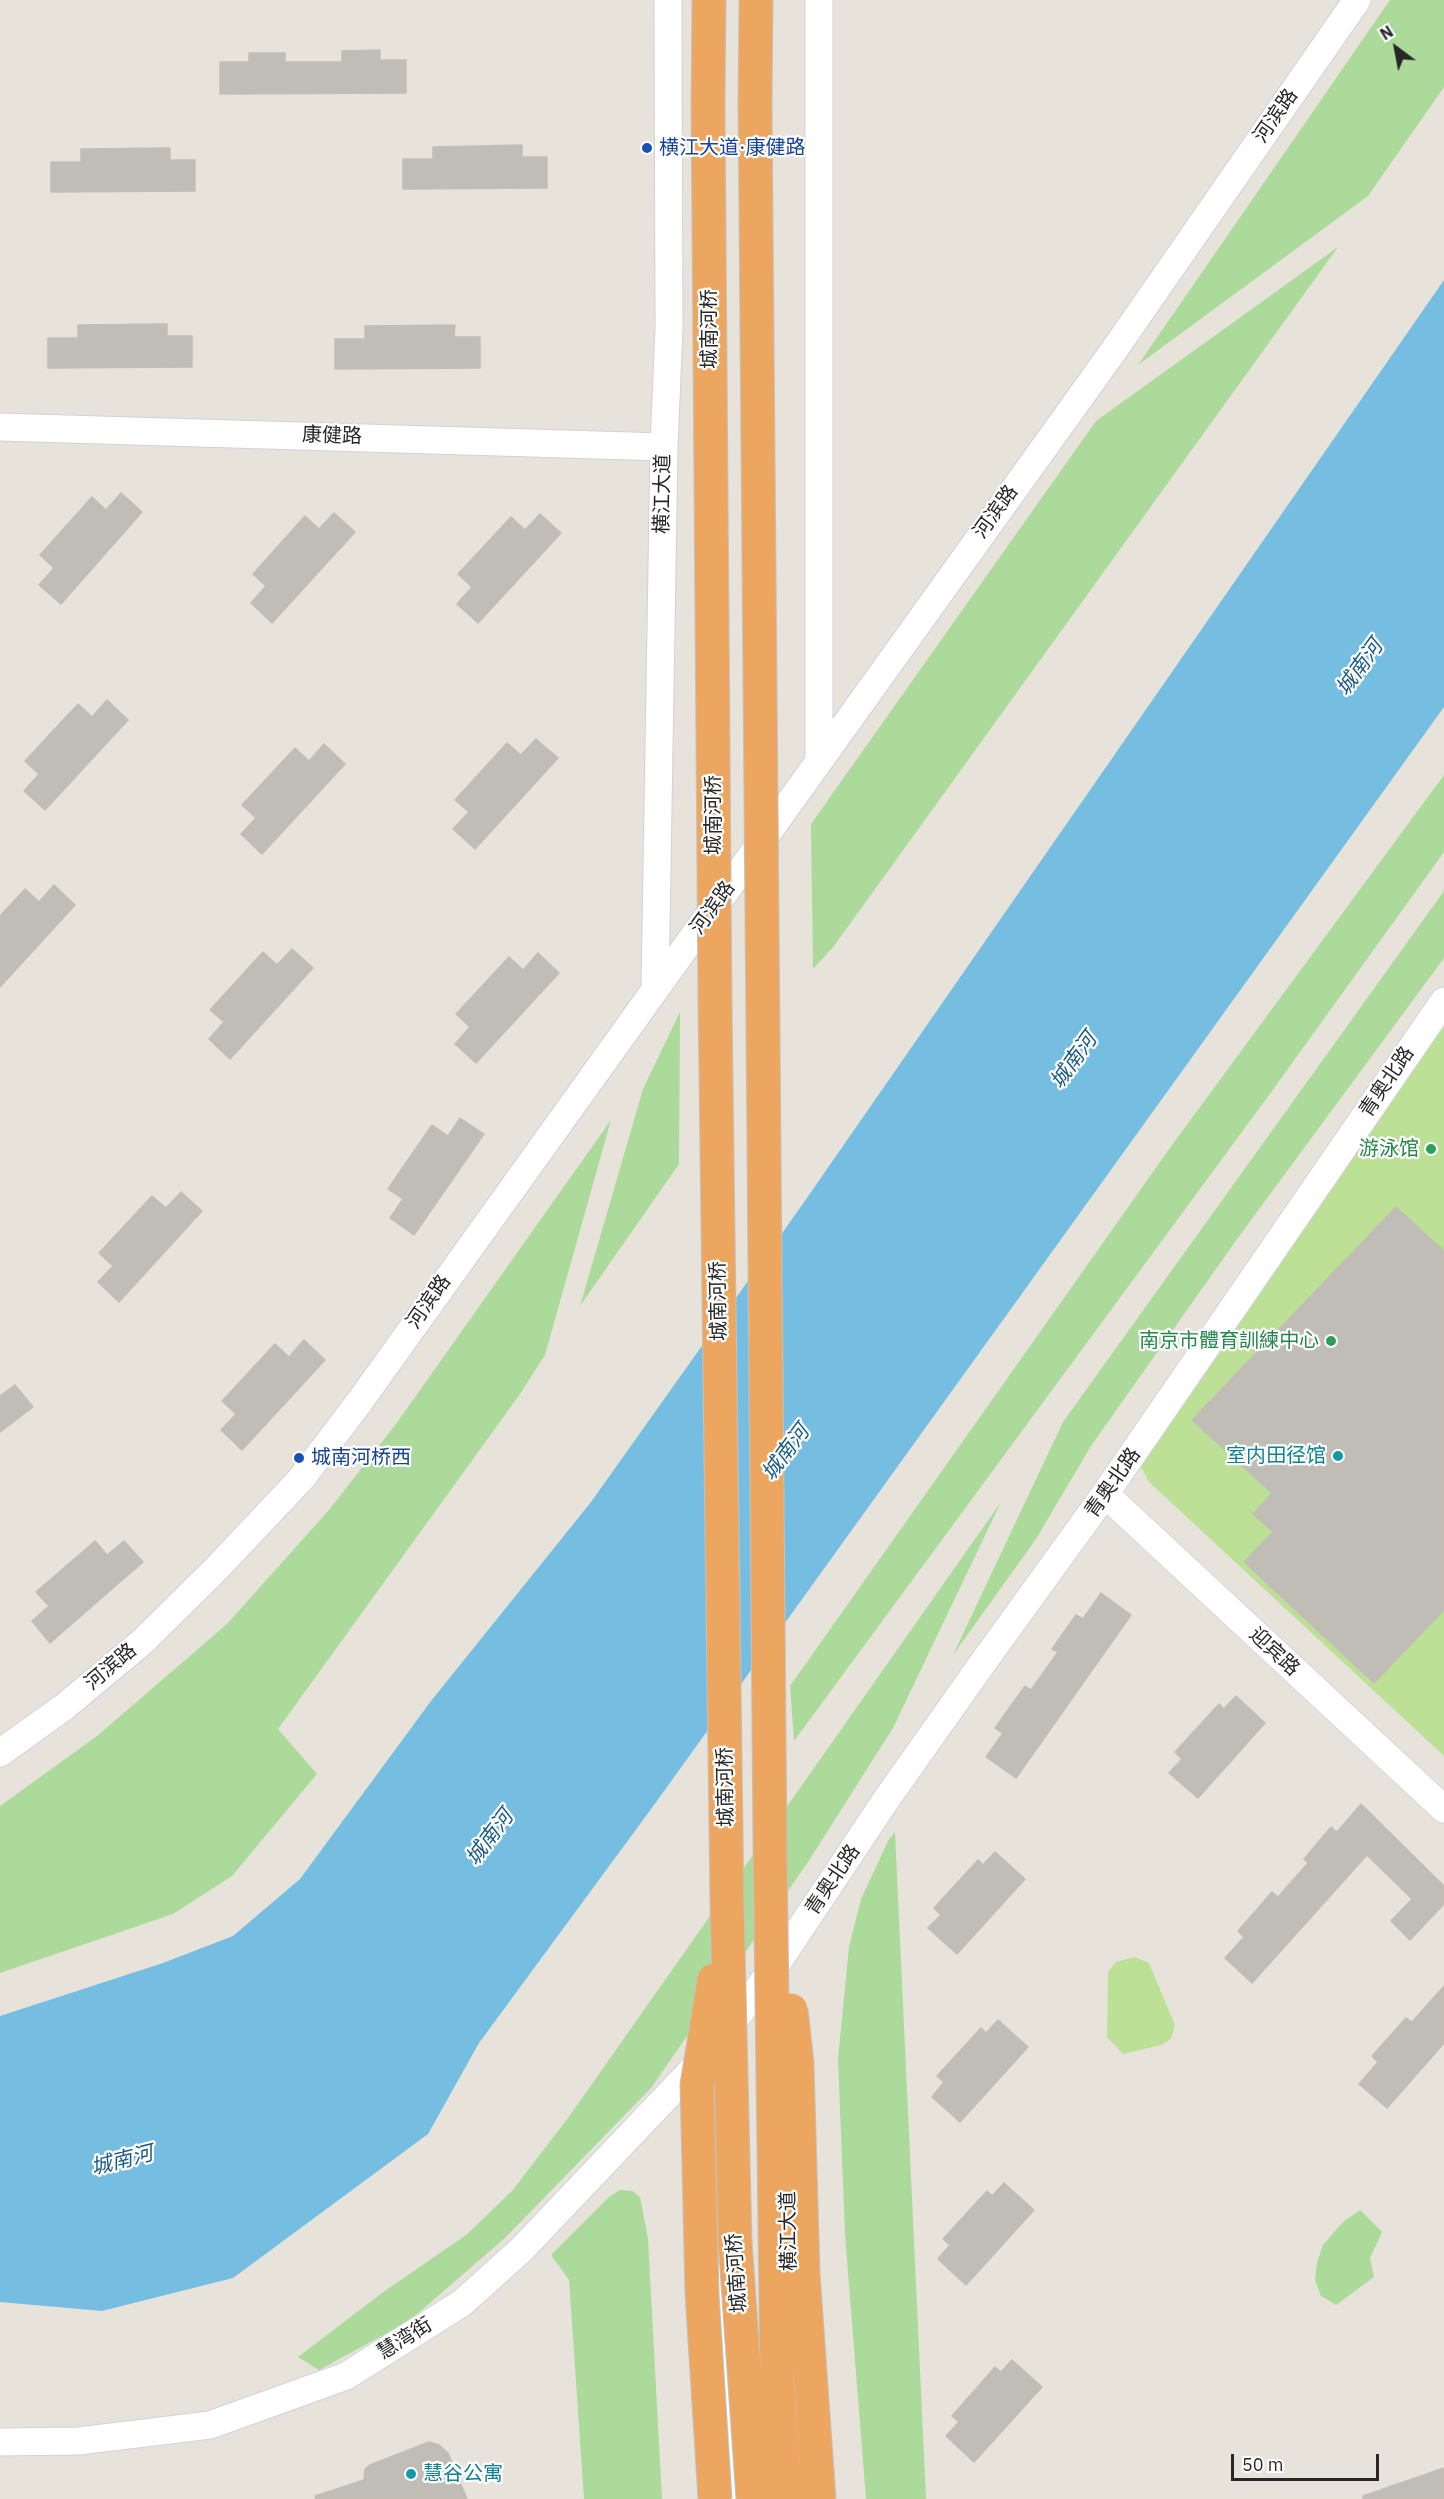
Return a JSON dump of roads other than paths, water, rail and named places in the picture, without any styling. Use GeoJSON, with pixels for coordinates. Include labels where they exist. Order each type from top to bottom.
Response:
{"type":"FeatureCollection","features":[{"type":"Feature","properties":{"kind":"highway","name":"城南河桥"},"geometry":{"type":"LineString","coordinates":[[709,0],[715,979],[727,1905],[735,2241],[753,2499]]}},
{"type":"Feature","properties":{"kind":"highway","name":"城南河桥"},"geometry":{"type":"LineString","coordinates":[[756,0],[770,1848],[777,2381],[786,2499]]}},
{"type":"Feature","properties":{"kind":"highway"},"geometry":{"type":"LineString","coordinates":[[770,1848],[797,2063],[803,2273],[819,2499]]}},
{"type":"Feature","properties":{"kind":"highway"},"geometry":{"type":"LineString","coordinates":[[715,2499],[702,2294],[697,2085],[727,1905]]}},
{"type":"Feature","properties":{"kind":"street","name":"横江大道"},"geometry":{"type":"LineString","coordinates":[[655,988],[664,447],[669,328],[668,0]]}},
{"type":"Feature","properties":{"kind":"street"},"geometry":{"type":"LineString","coordinates":[[819,0],[819,760]]}},
{"type":"Feature","properties":{"kind":"street","name":"河滨路"},"geometry":{"type":"LineString","coordinates":[[0,1754],[64,1707],[142,1642],[216,1569],[301,1479],[360,1401],[1112,353],[1357,0]]}},
{"type":"Feature","properties":{"kind":"street","name":"康健路"},"geometry":{"type":"LineString","coordinates":[[0,427],[664,447]]}},
{"type":"Feature","properties":{"kind":"street","name":"青奥北路"},"geometry":{"type":"LineString","coordinates":[[713,2048],[778,1962],[955,1702],[1106,1494],[1444,1001]]}},
{"type":"Feature","properties":{"kind":"street","name":"迎宾路"},"geometry":{"type":"LineString","coordinates":[[1106,1494],[1444,1809]]}},
{"type":"Feature","properties":{"kind":"street","name":"横江大道"},"geometry":{"type":"LineString","coordinates":[[778,1962],[788,2162],[790,2302],[803,2499]]}},
{"type":"Feature","properties":{"kind":"street"},"geometry":{"type":"LineString","coordinates":[[713,2048],[721,2330],[734,2499]]}},
{"type":"Feature","properties":{"kind":"street","name":"慧湾街"},"geometry":{"type":"LineString","coordinates":[[0,2442],[79,2441],[210,2425],[346,2376],[462,2303],[522,2249],[713,2048]]}},
{"type":"Feature","properties":{"kind":"water","name":"城南河"},"geometry":{"type":"Polygon","coordinates":[[[1444,280],[1444,707],[654,1805],[479,2043],[428,2134],[233,2278],[102,2311],[0,2302],[0,2016],[163,1963],[233,1936],[300,1879],[431,1701],[591,1502],[802,1205],[1444,280]]]}},
{"type":"Feature","properties":{"kind":"place","name":"横江大道·康健路"},"geometry":{"type":"Point","coordinates":[647,148]}},
{"type":"Feature","properties":{"kind":"place","name":"游泳馆"},"geometry":{"type":"Point","coordinates":[1431,1149]}},
{"type":"Feature","properties":{"kind":"place","name":"南京市體育訓練中心"},"geometry":{"type":"Point","coordinates":[1331,1341]}},
{"type":"Feature","properties":{"kind":"place","name":"室内田径馆"},"geometry":{"type":"Point","coordinates":[1338,1456]}},
{"type":"Feature","properties":{"kind":"place","name":"城南河桥西"},"geometry":{"type":"Point","coordinates":[299,1458]}},
{"type":"Feature","properties":{"kind":"place","name":"慧谷公寓"},"geometry":{"type":"Point","coordinates":[411,2474]}}]}
